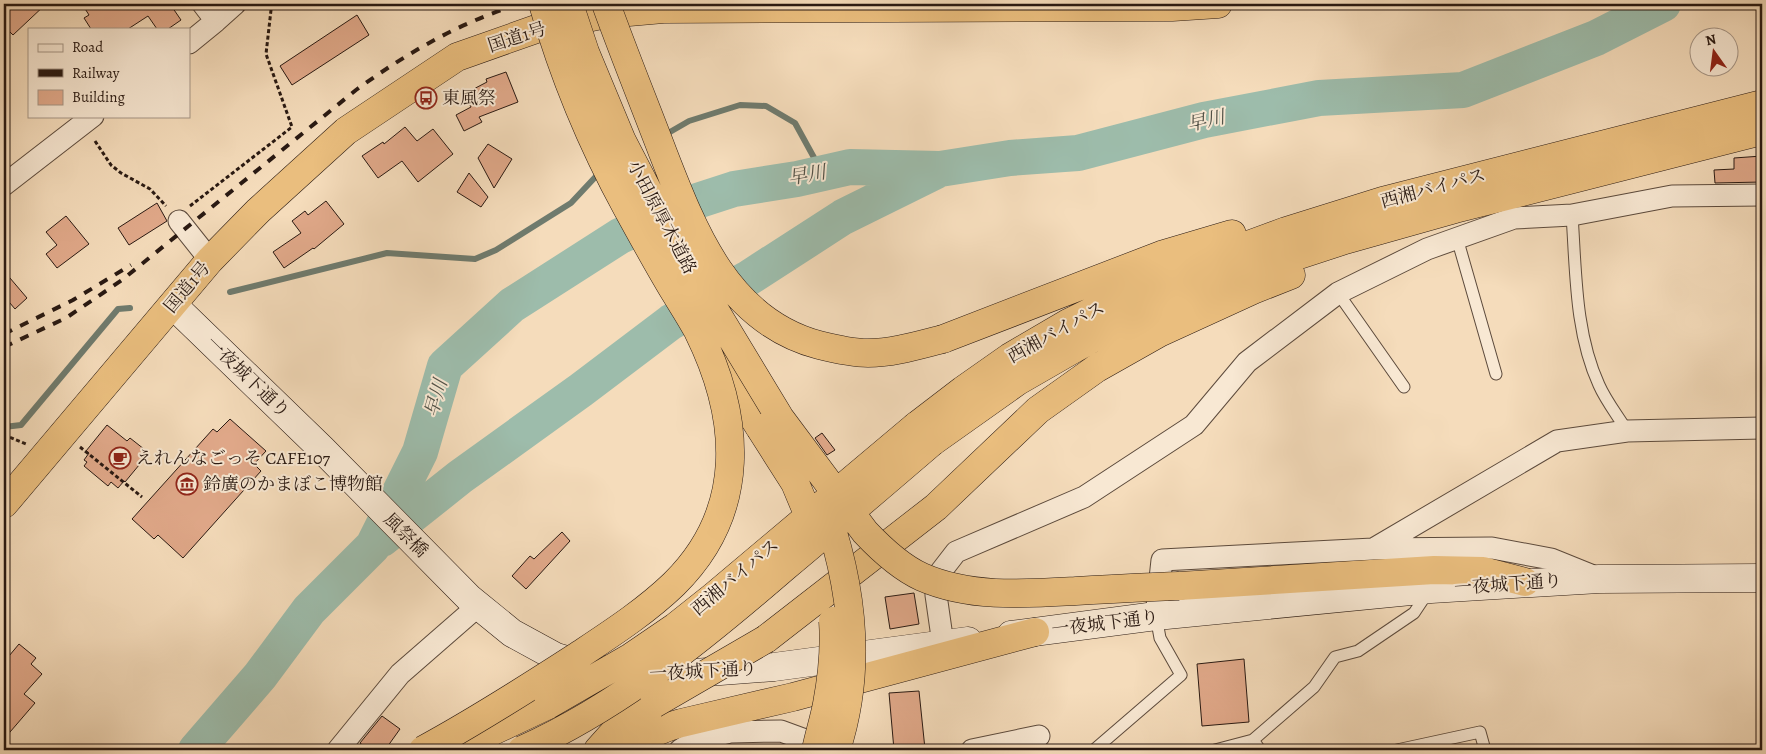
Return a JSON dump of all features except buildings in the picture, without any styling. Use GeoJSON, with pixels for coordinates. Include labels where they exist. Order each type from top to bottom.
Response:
{"type":"FeatureCollection","features":[{"type":"Feature","properties":{"kind":"highway","name":"小田原厚木道路"},"geometry":{"type":"LineString","coordinates":[[569,4],[604,100],[650,197],[684,260],[780,418]]}},
{"type":"Feature","properties":{"kind":"highway"},"geometry":{"type":"LineString","coordinates":[[606,4],[676,185],[696,231],[713,260],[732,288],[753,311],[778,328],[799,338],[837,350],[869,353],[905,349],[942,339],[1161,255],[1219,237],[1382,201]]}},
{"type":"Feature","properties":{"kind":"highway","name":"国道1号"},"geometry":{"type":"LineString","coordinates":[[4,504],[210,260],[258,211],[346,131],[457,57],[538,12],[606,14],[662,8],[1172,7],[1218,4]]}},
{"type":"Feature","properties":{"kind":"highway","name":"小田原厚木道路"},"geometry":{"type":"LineString","coordinates":[[538,12],[600,154],[626,206],[698,332]]}},
{"type":"Feature","properties":{"kind":"highway","name":"西湘バイパス"},"geometry":{"type":"LineString","coordinates":[[541,749],[565,729],[627,691],[727,617],[924,434],[963,390],[1010,357],[1068,323],[1133,291],[1210,260],[1252,244],[1382,201],[1762,104]]}},
{"type":"Feature","properties":{"kind":"highway","name":"西湘バイパス"},"geometry":{"type":"LineString","coordinates":[[446,750],[493,731],[564,696],[631,657],[675,627],[924,434],[1091,339],[1161,306],[1253,270],[1345,240],[1455,209],[1762,131]]}},
{"type":"Feature","properties":{"kind":"highway"},"geometry":{"type":"LineString","coordinates":[[598,750],[615,732],[654,704],[766,639],[936,506],[1038,410],[1096,368],[1158,333],[1254,290],[1455,209]]}},
{"type":"Feature","properties":{"kind":"highway"},"geometry":{"type":"LineString","coordinates":[[698,332],[794,483],[821,546],[828,571],[834,636],[822,747]]}},
{"type":"Feature","properties":{"kind":"highway"},"geometry":{"type":"LineString","coordinates":[[423,750],[486,715],[603,639],[675,584],[696,558],[711,533],[725,502],[730,473],[731,442],[720,384],[698,332]]}},
{"type":"Feature","properties":{"kind":"highway"},"geometry":{"type":"LineString","coordinates":[[780,418],[864,532],[897,562],[920,576],[941,584],[989,593],[1020,594],[1434,570],[1483,571],[1525,582]]}},
{"type":"Feature","properties":{"kind":"highway"},"geometry":{"type":"LineString","coordinates":[[780,418],[826,511],[837,543],[849,600],[852,632],[852,666],[848,705],[822,747]]}},
{"type":"Feature","properties":{"kind":"highway"},"geometry":{"type":"LineString","coordinates":[[631,750],[663,728],[681,722],[793,697],[1035,632]]}},
{"type":"Feature","properties":{"kind":"street"},"geometry":{"type":"LineString","coordinates":[[203,4],[216,21]]}},
{"type":"Feature","properties":{"kind":"street"},"geometry":{"type":"LineString","coordinates":[[190,42],[235,4]]}},
{"type":"Feature","properties":{"kind":"street"},"geometry":{"type":"LineString","coordinates":[[4,185],[88,120]]}},
{"type":"Feature","properties":{"kind":"street"},"geometry":{"type":"LineString","coordinates":[[943,644],[936,595],[936,581],[939,574],[956,552],[1084,497],[1194,425],[1247,362],[1338,293],[1427,249],[1514,218],[1572,215],[1672,196],[1762,195]]}},
{"type":"Feature","properties":{"kind":"street"},"geometry":{"type":"LineString","coordinates":[[179,221],[210,260]]}},
{"type":"Feature","properties":{"kind":"street","name":"一夜城下通り"},"geometry":{"type":"LineString","coordinates":[[173,305],[322,450]]}},
{"type":"Feature","properties":{"kind":"street"},"geometry":{"type":"LineString","coordinates":[[1373,549],[1557,441],[1627,431],[1762,428]]}},
{"type":"Feature","properties":{"kind":"street","name":"風祭橋"},"geometry":{"type":"LineString","coordinates":[[322,450],[474,602]]}},
{"type":"Feature","properties":{"kind":"street"},"geometry":{"type":"LineString","coordinates":[[1156,616],[1162,560],[1373,549],[1492,548],[1551,559],[1599,578]]}},
{"type":"Feature","properties":{"kind":"street","name":"一夜城下通り"},"geometry":{"type":"LineString","coordinates":[[474,602],[512,633],[556,657],[597,669],[654,676],[774,667],[1156,616],[1431,589],[1599,578],[1762,578]]}},
{"type":"Feature","properties":{"kind":"street"},"geometry":{"type":"LineString","coordinates":[[338,750],[400,674],[474,602]]}},
{"type":"Feature","properties":{"kind":"street"},"geometry":{"type":"LineString","coordinates":[[541,749],[551,723],[580,664]]}},
{"type":"Feature","properties":{"kind":"street"},"geometry":{"type":"LineString","coordinates":[[680,750],[694,741],[730,732],[781,731],[822,747]]}},
{"type":"Feature","properties":{"kind":"street"},"geometry":{"type":"LineString","coordinates":[[972,750],[1038,736]]}},
{"type":"Feature","properties":{"kind":"lane"},"geometry":{"type":"LineString","coordinates":[[1572,215],[1580,316],[1589,356],[1599,386],[1627,431]]}},
{"type":"Feature","properties":{"kind":"lane"},"geometry":{"type":"LineString","coordinates":[[1458,238],[1496,374]]}},
{"type":"Feature","properties":{"kind":"lane"},"geometry":{"type":"LineString","coordinates":[[1338,293],[1404,387]]}},
{"type":"Feature","properties":{"kind":"lane"},"geometry":{"type":"LineString","coordinates":[[1215,750],[1253,740],[1314,687],[1334,657],[1358,651],[1414,613],[1431,589]]}},
{"type":"Feature","properties":{"kind":"lane"},"geometry":{"type":"LineString","coordinates":[[1094,750],[1181,675],[1160,638],[1156,616]]}},
{"type":"Feature","properties":{"kind":"lane"},"geometry":{"type":"LineString","coordinates":[[1397,750],[1480,732],[1485,750]]}},
{"type":"Feature","properties":{"kind":"lane"},"geometry":{"type":"LineString","coordinates":[[1253,740],[1260,750]]}},
{"type":"Feature","properties":{"kind":"path"},"geometry":{"type":"LineString","coordinates":[[88,120],[111,165],[121,173],[150,189],[179,221],[192,203],[292,127],[266,54],[270,4]]}},
{"type":"Feature","properties":{"kind":"path"},"geometry":{"type":"LineString","coordinates":[[4,435],[29,446]]}},
{"type":"Feature","properties":{"kind":"path"},"geometry":{"type":"LineString","coordinates":[[77,445],[142,497]]}},
{"type":"Feature","properties":{"kind":"waterway","name":"早川"},"geometry":{"type":"LineString","coordinates":[[196,750],[260,676],[309,610],[373,546],[420,452],[445,366],[512,305],[620,236],[697,201],[734,189],[797,179],[850,167],[940,169],[1010,158],[1078,153],[1204,120],[1319,98],[1463,90],[1596,38],[1663,4]]}},
{"type":"Feature","properties":{"kind":"waterway"},"geometry":{"type":"LineString","coordinates":[[663,136],[689,121],[740,105],[766,106],[795,123],[823,174]]}},
{"type":"Feature","properties":{"kind":"waterway"},"geometry":{"type":"LineString","coordinates":[[382,539],[460,477],[581,390],[671,322],[747,279],[843,217],[936,171]]}},
{"type":"Feature","properties":{"kind":"waterway"},"geometry":{"type":"LineString","coordinates":[[230,292],[387,253],[475,259],[496,250],[571,203],[600,172]]}},
{"type":"Feature","properties":{"kind":"waterway"},"geometry":{"type":"LineString","coordinates":[[4,427],[21,425],[118,309],[130,308]]}},
{"type":"Feature","properties":{"kind":"railway"},"geometry":{"type":"LineString","coordinates":[[4,347],[66,318],[122,280],[375,76],[414,51],[455,29],[520,4]]}},
{"type":"Feature","properties":{"kind":"railway"},"geometry":{"type":"LineString","coordinates":[[4,334],[73,300],[131,265]]}},
{"type":"Feature","properties":{"kind":"place","name":"東風祭"},"geometry":{"type":"Point","coordinates":[426,98]}},
{"type":"Feature","properties":{"kind":"place","name":"えれんなごっそ CAFE107"},"geometry":{"type":"Point","coordinates":[120,458]}},
{"type":"Feature","properties":{"kind":"place","name":"鈴廣のかまぼこ博物館"},"geometry":{"type":"Point","coordinates":[187,484]}}]}
